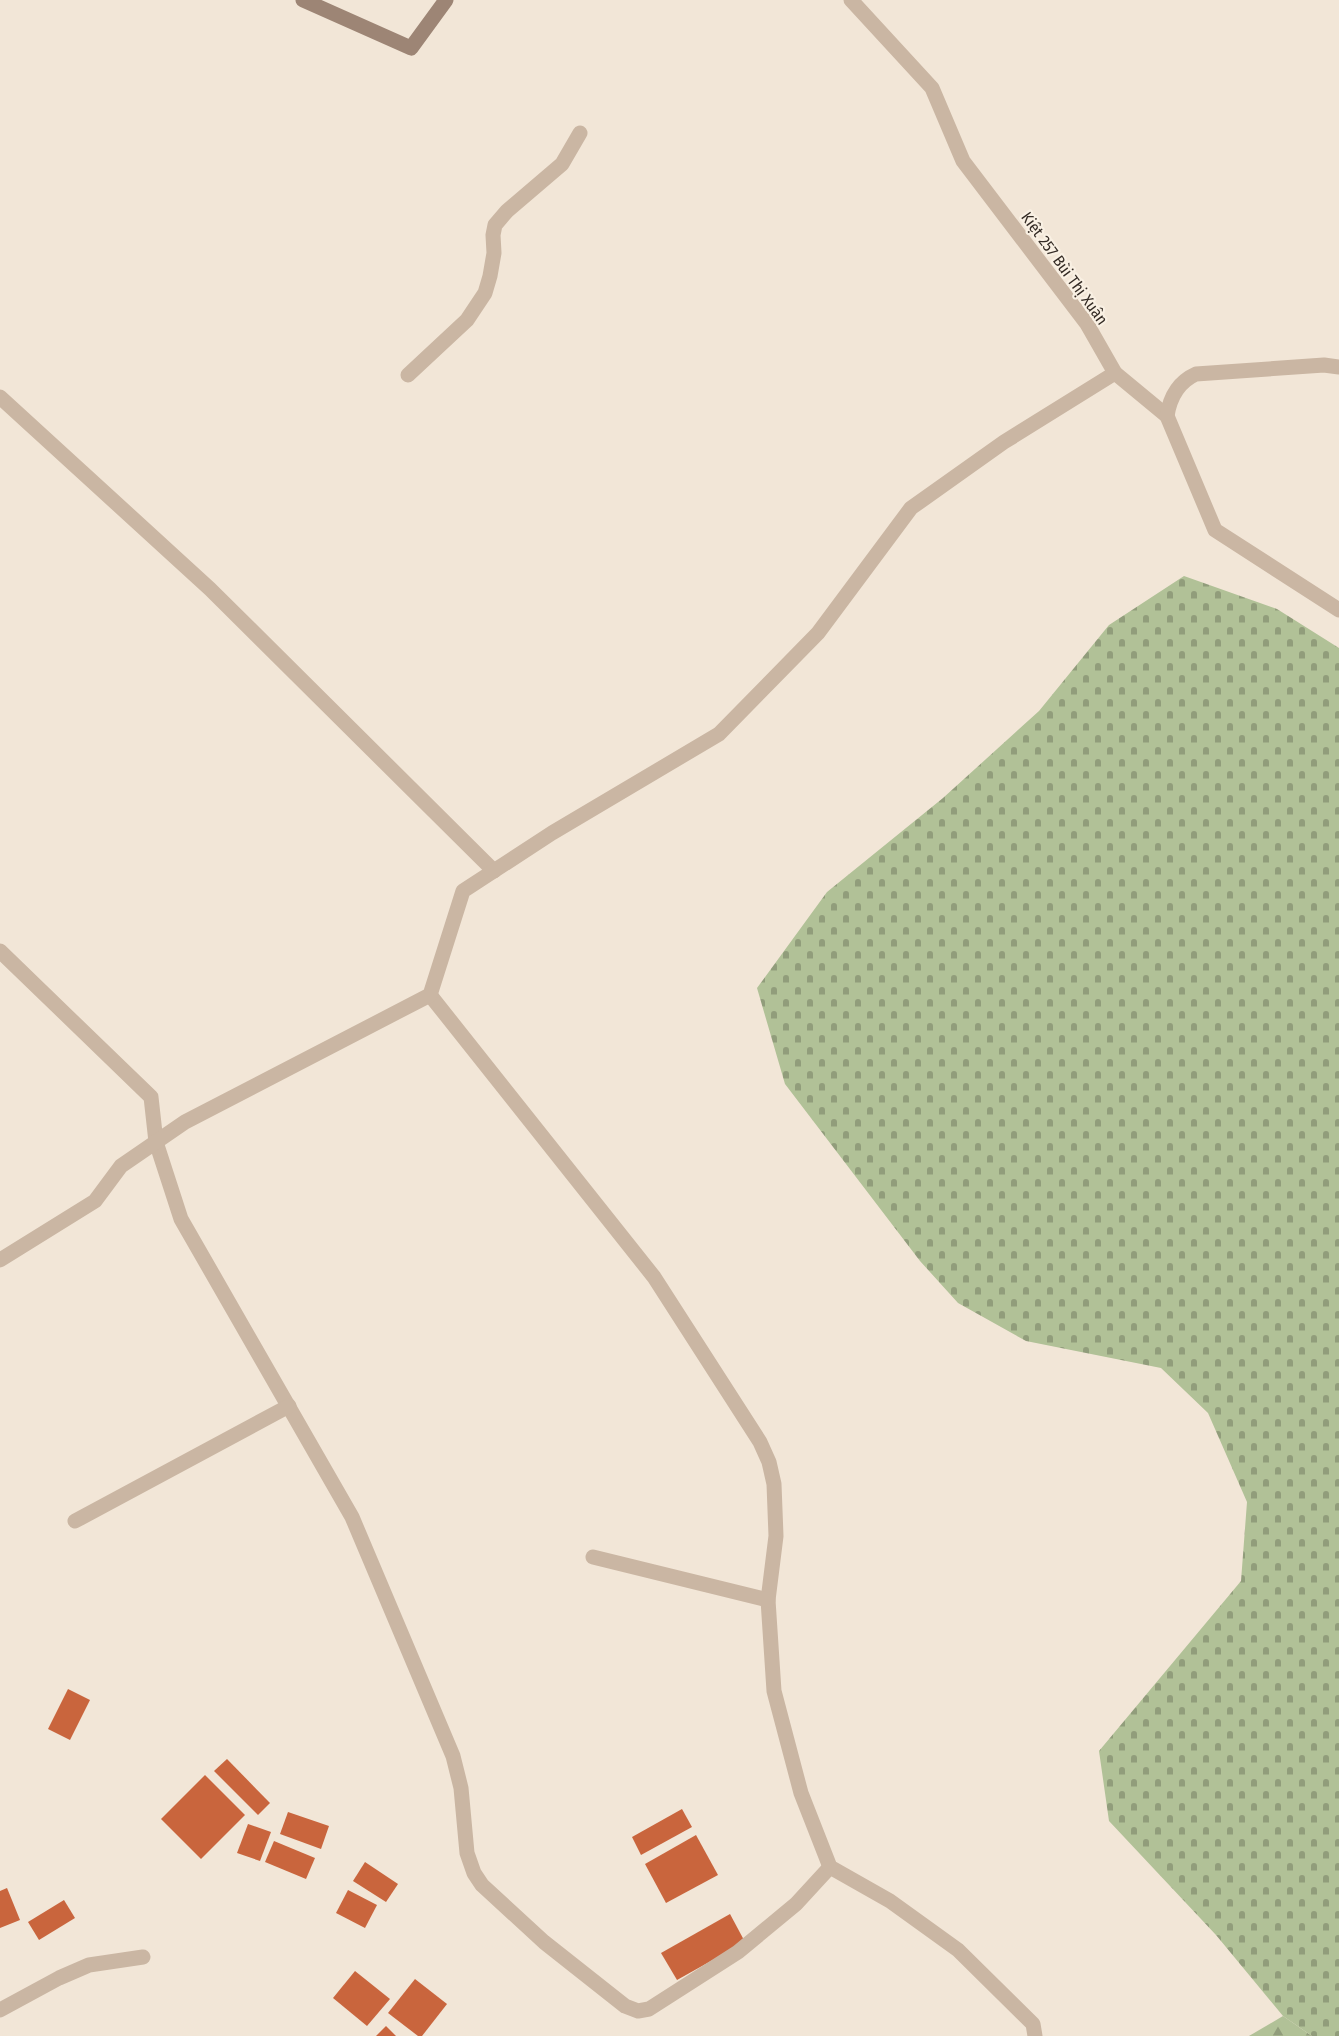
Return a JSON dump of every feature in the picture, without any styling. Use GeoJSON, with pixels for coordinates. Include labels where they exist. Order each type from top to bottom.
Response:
{"type":"FeatureCollection","features":[{"type":"Feature","properties":{"kind":"main road"},"geometry":{"type":"LineString","coordinates":[[303,0],[411,48],[446,0]]}},
{"type":"Feature","properties":{"kind":"street","name":"Kiệt 257 Bùi Thị Xuân"},"geometry":{"type":"LineString","coordinates":[[851,0],[933,88],[963,161],[1087,324],[1115,373],[1167,416],[1215,530],[1339,610]]}},
{"type":"Feature","properties":{"kind":"street"},"geometry":{"type":"LineString","coordinates":[[408,375],[467,320],[485,292],[490,276],[495,253],[493,235],[495,225],[507,211],[562,164],[580,133]]}},
{"type":"Feature","properties":{"kind":"street"},"geometry":{"type":"LineString","coordinates":[[1167,416],[1176,389],[1196,374],[1324,364],[1339,367]]}},
{"type":"Feature","properties":{"kind":"street"},"geometry":{"type":"LineString","coordinates":[[0,1260],[95,1201],[121,1166],[185,1122],[430,995],[463,891],[552,833],[719,734],[818,633],[911,508],[1004,442],[1115,373]]}},
{"type":"Feature","properties":{"kind":"street"},"geometry":{"type":"LineString","coordinates":[[0,397],[210,589],[494,871]]}},
{"type":"Feature","properties":{"kind":"street"},"geometry":{"type":"LineString","coordinates":[[0,951],[152,1097],[156,1142],[181,1219],[352,1517],[453,1756],[461,1788],[467,1853],[474,1873],[482,1885],[544,1942],[625,2006],[638,2011],[649,2009],[738,1952],[796,1904],[830,1867]]}},
{"type":"Feature","properties":{"kind":"street"},"geometry":{"type":"LineString","coordinates":[[430,995],[654,1277],[760,1442],[769,1462],[774,1484],[776,1536],[768,1600],[774,1691],[801,1793],[830,1867],[890,1901],[958,1950],[1033,2024],[1035,2036]]}},
{"type":"Feature","properties":{"kind":"street"},"geometry":{"type":"LineString","coordinates":[[75,1521],[289,1406]]}},
{"type":"Feature","properties":{"kind":"street"},"geometry":{"type":"LineString","coordinates":[[593,1557],[768,1600]]}},
{"type":"Feature","properties":{"kind":"street"},"geometry":{"type":"LineString","coordinates":[[0,2010],[59,1978],[89,1965],[142,1957]]}},
{"type":"Feature","properties":{"kind":"green space"},"geometry":{"type":"Polygon","coordinates":[[[1184,576],[1277,609],[1339,648],[1339,2036],[1312,2036],[1283,2016],[1216,1935],[1109,1821],[1099,1751],[1241,1581],[1247,1502],[1208,1413],[1161,1368],[1026,1341],[958,1303],[920,1261],[785,1084],[757,988],[827,892],[943,798],[1039,711],[1109,625],[1184,576]]]}},
{"type":"Feature","properties":{"kind":"green space"},"geometry":{"type":"Polygon","coordinates":[[[1283,2016],[1312,2036],[1249,2036],[1283,2016]]]}},
{"type":"Feature","properties":{"kind":"building"},"geometry":{"type":"Polygon","coordinates":[[[68,1689],[90,1700],[70,1740],[48,1729],[68,1689]]]}},
{"type":"Feature","properties":{"kind":"building"},"geometry":{"type":"Polygon","coordinates":[[[227,1759],[270,1803],[258,1815],[214,1771],[227,1759]]]}},
{"type":"Feature","properties":{"kind":"building"},"geometry":{"type":"Polygon","coordinates":[[[205,1775],[245,1815],[201,1859],[161,1819],[205,1775]]]}},
{"type":"Feature","properties":{"kind":"building"},"geometry":{"type":"Polygon","coordinates":[[[682,1809],[692,1827],[641,1855],[632,1837],[682,1809]]]}},
{"type":"Feature","properties":{"kind":"building"},"geometry":{"type":"Polygon","coordinates":[[[288,1812],[329,1826],[321,1849],[280,1834],[288,1812]]]}},
{"type":"Feature","properties":{"kind":"building"},"geometry":{"type":"Polygon","coordinates":[[[248,1824],[271,1832],[260,1861],[237,1853],[248,1824]]]}},
{"type":"Feature","properties":{"kind":"building"},"geometry":{"type":"Polygon","coordinates":[[[696,1835],[718,1875],[666,1903],[645,1864],[696,1835]]]}},
{"type":"Feature","properties":{"kind":"building"},"geometry":{"type":"Polygon","coordinates":[[[274,1841],[315,1858],[306,1879],[265,1862],[274,1841]]]}},
{"type":"Feature","properties":{"kind":"building"},"geometry":{"type":"Polygon","coordinates":[[[365,1862],[398,1884],[386,1902],[353,1881],[365,1862]]]}},
{"type":"Feature","properties":{"kind":"building"},"geometry":{"type":"Polygon","coordinates":[[[7,1888],[20,1920],[0,1928],[0,1891],[7,1888]]]}},
{"type":"Feature","properties":{"kind":"building"},"geometry":{"type":"Polygon","coordinates":[[[348,1890],[377,1905],[365,1928],[336,1913],[348,1890]]]}},
{"type":"Feature","properties":{"kind":"building"},"geometry":{"type":"Polygon","coordinates":[[[64,1900],[75,1918],[39,1940],[28,1922],[64,1900]]]}},
{"type":"Feature","properties":{"kind":"building"},"geometry":{"type":"Polygon","coordinates":[[[730,1914],[745,1942],[677,1980],[661,1953],[730,1914]]]}},
{"type":"Feature","properties":{"kind":"building"},"geometry":{"type":"Polygon","coordinates":[[[355,1971],[390,1999],[367,2026],[333,1998],[355,1971]]]}},
{"type":"Feature","properties":{"kind":"building"},"geometry":{"type":"Polygon","coordinates":[[[415,1979],[447,2004],[422,2036],[418,2036],[388,2013],[415,1979]]]}},
{"type":"Feature","properties":{"kind":"building"},"geometry":{"type":"Polygon","coordinates":[[[386,2026],[396,2036],[376,2036],[386,2026]]]}}]}
